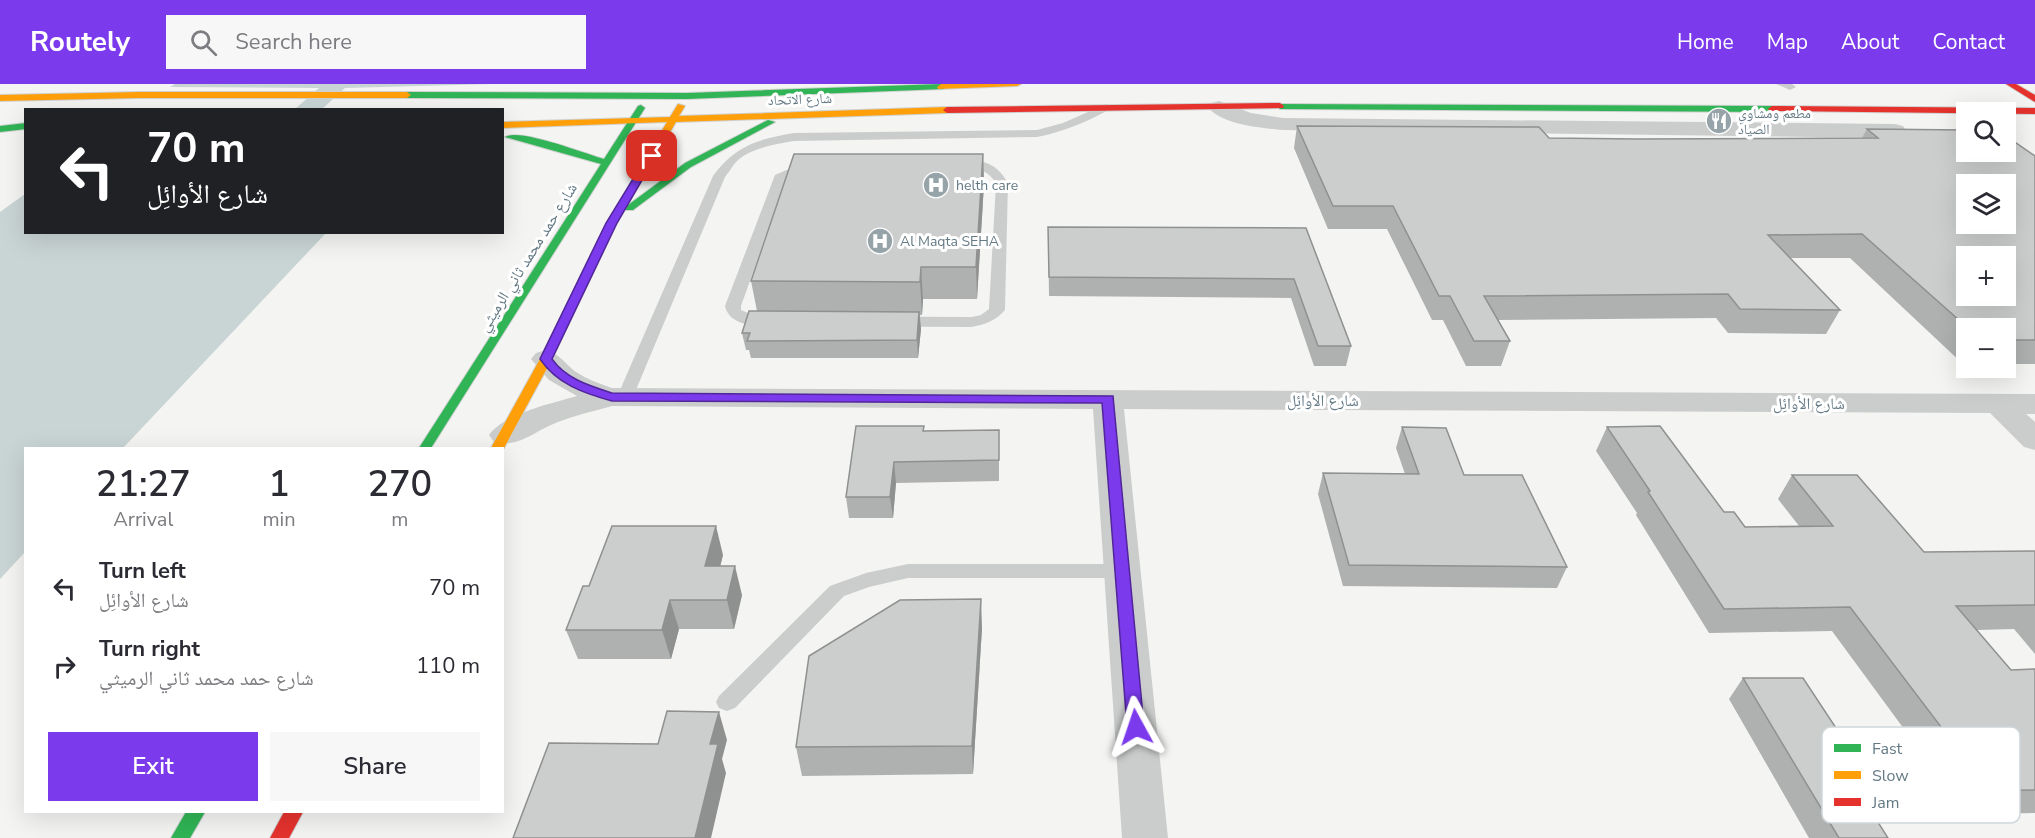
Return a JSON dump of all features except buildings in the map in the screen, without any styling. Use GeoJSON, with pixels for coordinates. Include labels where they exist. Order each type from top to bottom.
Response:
{"type":"FeatureCollection","features":[{"type":"Feature","properties":{"kind":"main road"},"geometry":{"type":"LineString","coordinates":[[60,84],[138,86],[143,91],[139,95]]}},
{"type":"Feature","properties":{"kind":"main road"},"geometry":{"type":"LineString","coordinates":[[553,96],[601,84]]}},
{"type":"Feature","properties":{"kind":"main road"},"geometry":{"type":"LineString","coordinates":[[810,84],[851,90]]}},
{"type":"Feature","properties":{"kind":"main road","name":"شارع الاتحاد"},"geometry":{"type":"LineString","coordinates":[[0,98],[139,95],[648,96],[691,90],[851,90],[1017,84]]}},
{"type":"Feature","properties":{"kind":"main road"},"geometry":{"type":"LineString","coordinates":[[1767,87],[1791,86]]}},
{"type":"Feature","properties":{"kind":"main road"},"geometry":{"type":"LineString","coordinates":[[2008,87],[2035,89]]}},
{"type":"Feature","properties":{"kind":"main road"},"geometry":{"type":"LineString","coordinates":[[2008,87],[2035,99]]}},
{"type":"Feature","properties":{"kind":"main road"},"geometry":{"type":"LineString","coordinates":[[501,442],[546,359],[612,223],[691,90]]}},
{"type":"Feature","properties":{"kind":"main road","name":"شارع حمد محمد ثاني الرميثي"},"geometry":{"type":"LineString","coordinates":[[426,447],[648,96]]}},
{"type":"Feature","properties":{"kind":"main road","name":"شارع الاتحاد"},"geometry":{"type":"LineString","coordinates":[[504,125],[935,110],[1219,107]]}},
{"type":"Feature","properties":{"kind":"main road"},"geometry":{"type":"LineString","coordinates":[[1710,119],[1848,109],[2035,111]]}},
{"type":"Feature","properties":{"kind":"main road"},"geometry":{"type":"LineString","coordinates":[[1848,109],[1956,121]]}},
{"type":"Feature","properties":{"kind":"main road"},"geometry":{"type":"LineString","coordinates":[[612,223],[635,202],[688,165],[740,136],[782,117]]}},
{"type":"Feature","properties":{"kind":"main road"},"geometry":{"type":"LineString","coordinates":[[0,124],[24,126]]}},
{"type":"Feature","properties":{"kind":"main road"},"geometry":{"type":"LineString","coordinates":[[0,129],[24,126]]}},
{"type":"Feature","properties":{"kind":"main road"},"geometry":{"type":"LineString","coordinates":[[504,136],[532,140],[606,163]]}},
{"type":"Feature","properties":{"kind":"main road"},"geometry":{"type":"LineString","coordinates":[[180,838],[195,813]]}},
{"type":"Feature","properties":{"kind":"main road"},"geometry":{"type":"LineString","coordinates":[[279,838],[293,813]]}},
{"type":"Feature","properties":{"kind":"street"},"geometry":{"type":"LineString","coordinates":[[1219,107],[1246,119],[1283,124],[1710,119],[1895,131]]}},
{"type":"Feature","properties":{"kind":"street","name":"شارع الأوائِل"},"geometry":{"type":"LineString","coordinates":[[546,359],[563,378],[577,386],[618,397]]}},
{"type":"Feature","properties":{"kind":"street","name":"شارع الأوائِل"},"geometry":{"type":"LineString","coordinates":[[501,442],[546,415],[618,397],[2035,404]]}},
{"type":"Feature","properties":{"kind":"street"},"geometry":{"type":"LineString","coordinates":[[1108,399],[1145,838]]}},
{"type":"Feature","properties":{"kind":"street"},"geometry":{"type":"LineString","coordinates":[[1998,404],[2035,440]]}},
{"type":"Feature","properties":{"kind":"lane","name":"شارع حمد محمد ثاني الرميثي"},"geometry":{"type":"LineString","coordinates":[[648,96],[657,84]]}},
{"type":"Feature","properties":{"kind":"lane"},"geometry":{"type":"LineString","coordinates":[[981,150],[1002,183],[997,310],[993,315],[972,322],[755,321],[739,317],[734,312],[733,306],[780,178],[809,165],[981,150],[1026,135],[1053,131],[1076,124],[1106,107]]}},
{"type":"Feature","properties":{"kind":"lane"},"geometry":{"type":"LineString","coordinates":[[618,397],[724,167],[745,151],[776,140],[812,136],[859,137],[981,150]]}},
{"type":"Feature","properties":{"kind":"lane"},"geometry":{"type":"LineString","coordinates":[[850,160],[859,137]]}},
{"type":"Feature","properties":{"kind":"lane"},"geometry":{"type":"LineString","coordinates":[[727,702],[837,591],[866,579],[908,571],[1122,571]]}},
{"type":"Feature","properties":{"kind":"shaded area"},"geometry":{"type":"Polygon","coordinates":[[[175,84],[493,84],[345,88],[323,108],[296,108],[319,88],[170,87],[175,84]]]}},
{"type":"Feature","properties":{"kind":"shaded area"},"geometry":{"type":"Polygon","coordinates":[[[24,195],[24,234],[325,234],[124,447],[24,447],[24,553],[0,579],[0,212],[24,195]]]}},
{"type":"Feature","properties":{"kind":"traffic: fast"},"geometry":{"type":"LineString","coordinates":[[407,95],[687,96],[941,87]]}},
{"type":"Feature","properties":{"kind":"traffic: fast"},"geometry":{"type":"LineString","coordinates":[[1280,106],[1772,109]]}},
{"type":"Feature","properties":{"kind":"traffic: fast"},"geometry":{"type":"LineString","coordinates":[[426,447],[641,108]]}},
{"type":"Feature","properties":{"kind":"traffic: fast"},"geometry":{"type":"LineString","coordinates":[[629,208],[688,165],[771,122]]}},
{"type":"Feature","properties":{"kind":"traffic: fast"},"geometry":{"type":"LineString","coordinates":[[0,129],[24,126]]}},
{"type":"Feature","properties":{"kind":"traffic: fast"},"geometry":{"type":"LineString","coordinates":[[510,137],[532,140],[606,163]]}},
{"type":"Feature","properties":{"kind":"traffic: fast"},"geometry":{"type":"LineString","coordinates":[[180,838],[195,813]]}},
{"type":"Feature","properties":{"kind":"traffic: slow"},"geometry":{"type":"LineString","coordinates":[[941,87],[1017,84]]}},
{"type":"Feature","properties":{"kind":"traffic: slow"},"geometry":{"type":"LineString","coordinates":[[0,98],[139,95],[407,95]]}},
{"type":"Feature","properties":{"kind":"traffic: slow"},"geometry":{"type":"LineString","coordinates":[[498,447],[546,359],[612,223],[681,106]]}},
{"type":"Feature","properties":{"kind":"traffic: slow"},"geometry":{"type":"LineString","coordinates":[[504,125],[947,110]]}},
{"type":"Feature","properties":{"kind":"traffic: jam"},"geometry":{"type":"LineString","coordinates":[[2010,84],[2035,99]]}},
{"type":"Feature","properties":{"kind":"traffic: jam"},"geometry":{"type":"LineString","coordinates":[[947,110],[1280,106]]}},
{"type":"Feature","properties":{"kind":"traffic: jam"},"geometry":{"type":"LineString","coordinates":[[1772,109],[2035,111]]}},
{"type":"Feature","properties":{"kind":"traffic: jam"},"geometry":{"type":"LineString","coordinates":[[279,838],[293,813]]}},
{"type":"Feature","properties":{"kind":"place","name":"مطعم ومشاوي الصياد"},"geometry":{"type":"Point","coordinates":[1719,121]}},
{"type":"Feature","properties":{"kind":"place","name":"helth care"},"geometry":{"type":"Point","coordinates":[936,185]}},
{"type":"Feature","properties":{"kind":"place","name":"Al Maqta SEHA"},"geometry":{"type":"Point","coordinates":[880,241]}},
{"type":"Feature","properties":{"kind":"route"},"geometry":{"type":"LineString","coordinates":[[652,156],[612,223],[546,359],[553,369],[577,386],[612,397],[1108,399],[1136,727]]}}]}
